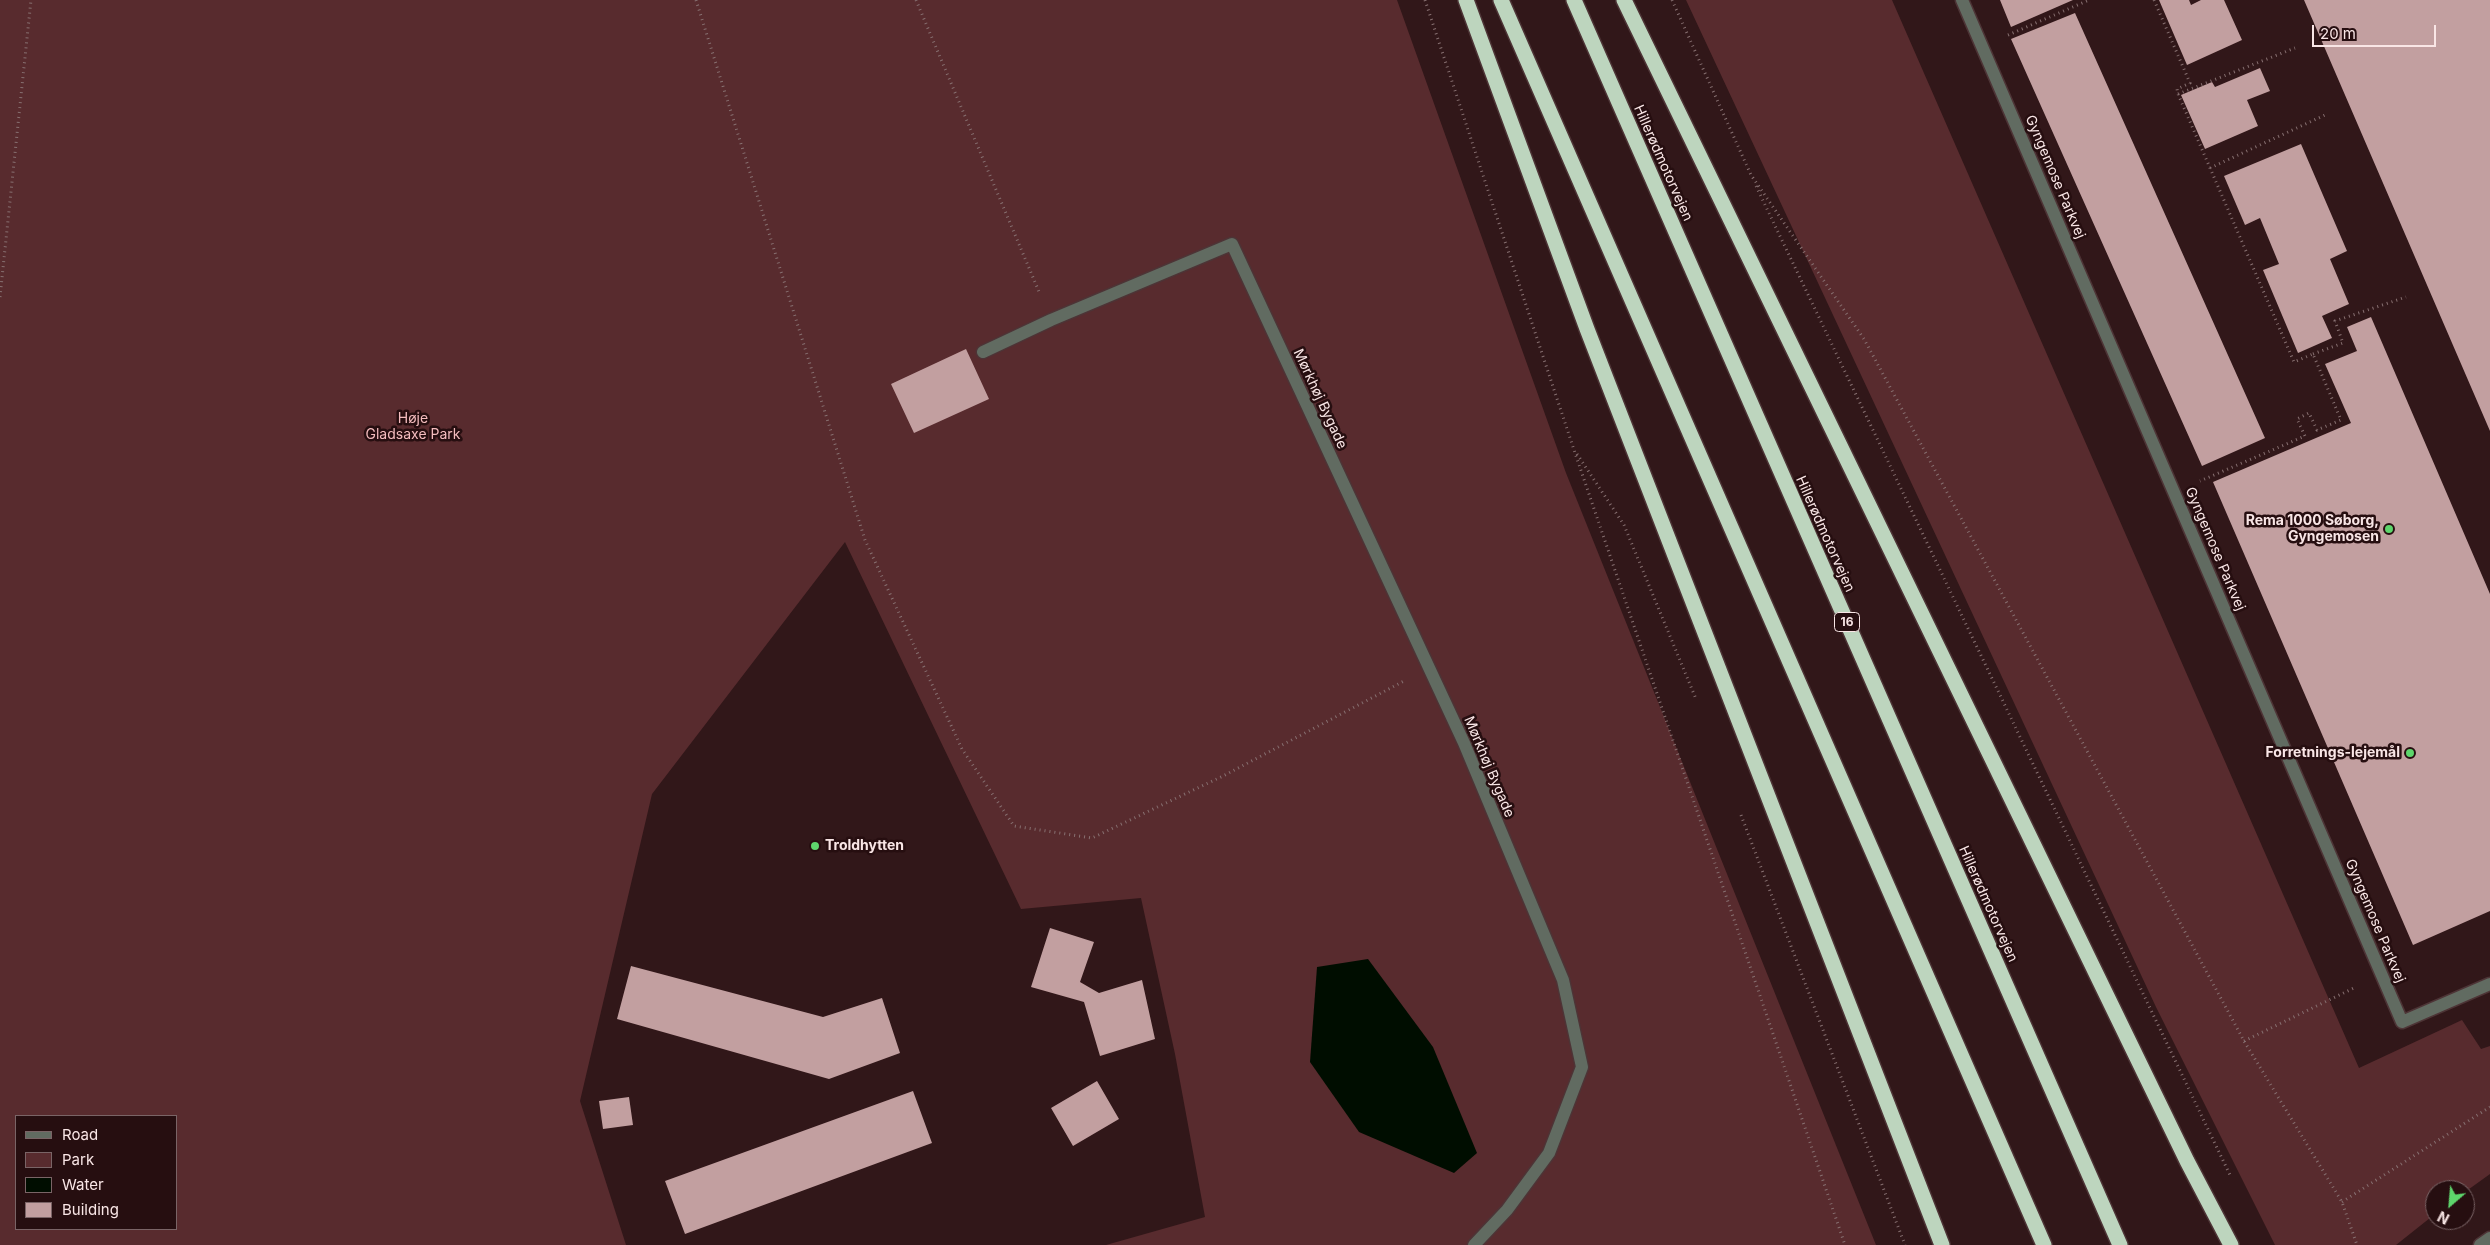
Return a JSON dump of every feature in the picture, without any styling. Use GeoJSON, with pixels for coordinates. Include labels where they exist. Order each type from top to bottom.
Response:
{"type":"FeatureCollection","features":[{"type":"Feature","properties":{"kind":"highway"},"geometry":{"type":"LineString","coordinates":[[1466,0],[1587,329],[1942,1245]]}},
{"type":"Feature","properties":{"kind":"highway"},"geometry":{"type":"LineString","coordinates":[[1501,0],[2044,1245]]}},
{"type":"Feature","properties":{"kind":"highway","name":"Hillerødmotorvejen"},"geometry":{"type":"LineString","coordinates":[[1574,0],[2120,1245]]}},
{"type":"Feature","properties":{"kind":"highway"},"geometry":{"type":"LineString","coordinates":[[1624,0],[2182,1152],[2231,1245]]}},
{"type":"Feature","properties":{"kind":"street","name":"Gyngemose Parkvej"},"geometry":{"type":"LineString","coordinates":[[1962,0],[2402,1022],[2490,984]]}},
{"type":"Feature","properties":{"kind":"street","name":"Mørkhøj Bygade"},"geometry":{"type":"LineString","coordinates":[[1050,320],[1232,244],[1464,743],[1563,980],[1582,1067],[1549,1153],[1507,1210],[1474,1245]]}},
{"type":"Feature","properties":{"kind":"street"},"geometry":{"type":"LineString","coordinates":[[983,352],[1050,320]]}},
{"type":"Feature","properties":{"kind":"street"},"geometry":{"type":"LineString","coordinates":[[2480,1245],[2490,1238]]}},
{"type":"Feature","properties":{"kind":"path"},"geometry":{"type":"LineString","coordinates":[[0,297],[31,0]]}},
{"type":"Feature","properties":{"kind":"path"},"geometry":{"type":"LineString","coordinates":[[696,0],[866,540],[962,749],[1014,826],[1092,838],[1224,776],[1429,668]]}},
{"type":"Feature","properties":{"kind":"path"},"geometry":{"type":"LineString","coordinates":[[916,0],[1050,320]]}},
{"type":"Feature","properties":{"kind":"path"},"geometry":{"type":"LineString","coordinates":[[1425,0],[1574,450],[1845,1245]]}},
{"type":"Feature","properties":{"kind":"path"},"geometry":{"type":"LineString","coordinates":[[1672,0],[1751,175],[2234,1182]]}},
{"type":"Feature","properties":{"kind":"path"},"geometry":{"type":"LineString","coordinates":[[1982,46],[2089,0]]}},
{"type":"Feature","properties":{"kind":"path"},"geometry":{"type":"LineString","coordinates":[[2154,0],[2190,83],[2177,89],[2178,94],[2294,362],[2343,342],[2335,321],[2406,297]]}},
{"type":"Feature","properties":{"kind":"path"},"geometry":{"type":"LineString","coordinates":[[2178,94],[2295,48]]}},
{"type":"Feature","properties":{"kind":"path"},"geometry":{"type":"LineString","coordinates":[[2210,168],[2325,115]]}},
{"type":"Feature","properties":{"kind":"path"},"geometry":{"type":"LineString","coordinates":[[1751,175],[1864,339],[2244,1041],[2342,1202],[2357,1245]]}},
{"type":"Feature","properties":{"kind":"path"},"geometry":{"type":"LineString","coordinates":[[2174,492],[2305,436],[2297,419],[2309,413],[2317,430],[2341,420],[2313,354]]}},
{"type":"Feature","properties":{"kind":"path"},"geometry":{"type":"LineString","coordinates":[[1574,450],[1624,525],[1698,703]]}},
{"type":"Feature","properties":{"kind":"path"},"geometry":{"type":"LineString","coordinates":[[1740,813],[1904,1245]]}},
{"type":"Feature","properties":{"kind":"path"},"geometry":{"type":"LineString","coordinates":[[2244,1041],[2381,974]]}},
{"type":"Feature","properties":{"kind":"path"},"geometry":{"type":"LineString","coordinates":[[2342,1202],[2490,1107]]}},
{"type":"Feature","properties":{"kind":"green space","name":"Høje Gladsaxe Park"},"geometry":{"type":"Polygon","coordinates":[[[0,0],[1397,0],[1566,473],[1876,1245],[1106,1245],[1205,1217],[1175,1054],[1141,898],[1021,909],[845,542],[652,794],[580,1101],[626,1245],[0,1245],[0,0]]]}},
{"type":"Feature","properties":{"kind":"green space"},"geometry":{"type":"Polygon","coordinates":[[[1686,0],[1892,0],[2359,1068],[2462,1020],[2481,1049],[2490,1046],[2490,1174],[2475,1185],[2475,1180],[2425,1180],[2425,1222],[2396,1245],[2275,1245],[2156,1007],[1686,0]]]}},
{"type":"Feature","properties":{"kind":"water"},"geometry":{"type":"Polygon","coordinates":[[[1368,959],[1433,1047],[1477,1153],[1454,1173],[1359,1132],[1310,1062],[1317,967],[1368,959]]]}},
{"type":"Feature","properties":{"kind":"building"},"geometry":{"type":"Polygon","coordinates":[[[2000,0],[2073,0],[2011,27],[2000,0]]]}},
{"type":"Feature","properties":{"kind":"building"},"geometry":{"type":"Polygon","coordinates":[[[2159,0],[2189,0],[2191,5],[2201,0],[2224,0],[2242,40],[2187,65],[2159,0]]]}},
{"type":"Feature","properties":{"kind":"building"},"geometry":{"type":"Polygon","coordinates":[[[2304,0],[2490,0],[2490,431],[2304,0]]]}},
{"type":"Feature","properties":{"kind":"building"},"geometry":{"type":"Polygon","coordinates":[[[2075,13],[2265,438],[2202,466],[2011,39],[2075,13]]]}},
{"type":"Feature","properties":{"kind":"building"},"geometry":{"type":"Polygon","coordinates":[[[2260,68],[2270,91],[2247,100],[2258,126],[2205,149],[2181,95],[2212,82],[2215,87],[2260,68]]]}},
{"type":"Feature","properties":{"kind":"building"},"geometry":{"type":"Polygon","coordinates":[[[2301,144],[2347,251],[2330,259],[2349,304],[2322,316],[2332,338],[2298,353],[2263,270],[2279,264],[2260,218],[2245,225],[2224,176],[2301,144]]]}},
{"type":"Feature","properties":{"kind":"building","name":"Forretnings-lejemål"},"geometry":{"type":"Polygon","coordinates":[[[2371,317],[2490,594],[2490,911],[2413,945],[2213,482],[2351,423],[2325,364],[2357,351],[2347,327],[2371,317]]]}},
{"type":"Feature","properties":{"kind":"building"},"geometry":{"type":"Polygon","coordinates":[[[966,349],[989,399],[914,433],[891,384],[966,349]]]}},
{"type":"Feature","properties":{"kind":"building"},"geometry":{"type":"Polygon","coordinates":[[[1050,928],[1094,942],[1080,982],[1099,993],[1142,980],[1155,1039],[1100,1056],[1084,1002],[1031,987],[1050,928]]]}},
{"type":"Feature","properties":{"kind":"building"},"geometry":{"type":"Polygon","coordinates":[[[631,966],[823,1017],[882,998],[900,1053],[829,1079],[617,1019],[631,966]]]}},
{"type":"Feature","properties":{"kind":"building"},"geometry":{"type":"Polygon","coordinates":[[[1097,1081],[1119,1119],[1073,1146],[1051,1108],[1097,1081]]]}},
{"type":"Feature","properties":{"kind":"building"},"geometry":{"type":"Polygon","coordinates":[[[913,1091],[932,1143],[685,1234],[665,1181],[913,1091]]]}},
{"type":"Feature","properties":{"kind":"building"},"geometry":{"type":"Polygon","coordinates":[[[629,1097],[633,1125],[603,1129],[599,1101],[629,1097]]]}},
{"type":"Feature","properties":{"kind":"place","name":"Rema 1000 Søborg, Gyngemosen"},"geometry":{"type":"Point","coordinates":[2389,529]}},
{"type":"Feature","properties":{"kind":"place","name":"Forretnings-lejemål"},"geometry":{"type":"Point","coordinates":[2410,753]}},
{"type":"Feature","properties":{"kind":"place","name":"Troldhytten"},"geometry":{"type":"Point","coordinates":[815,846]}}]}
